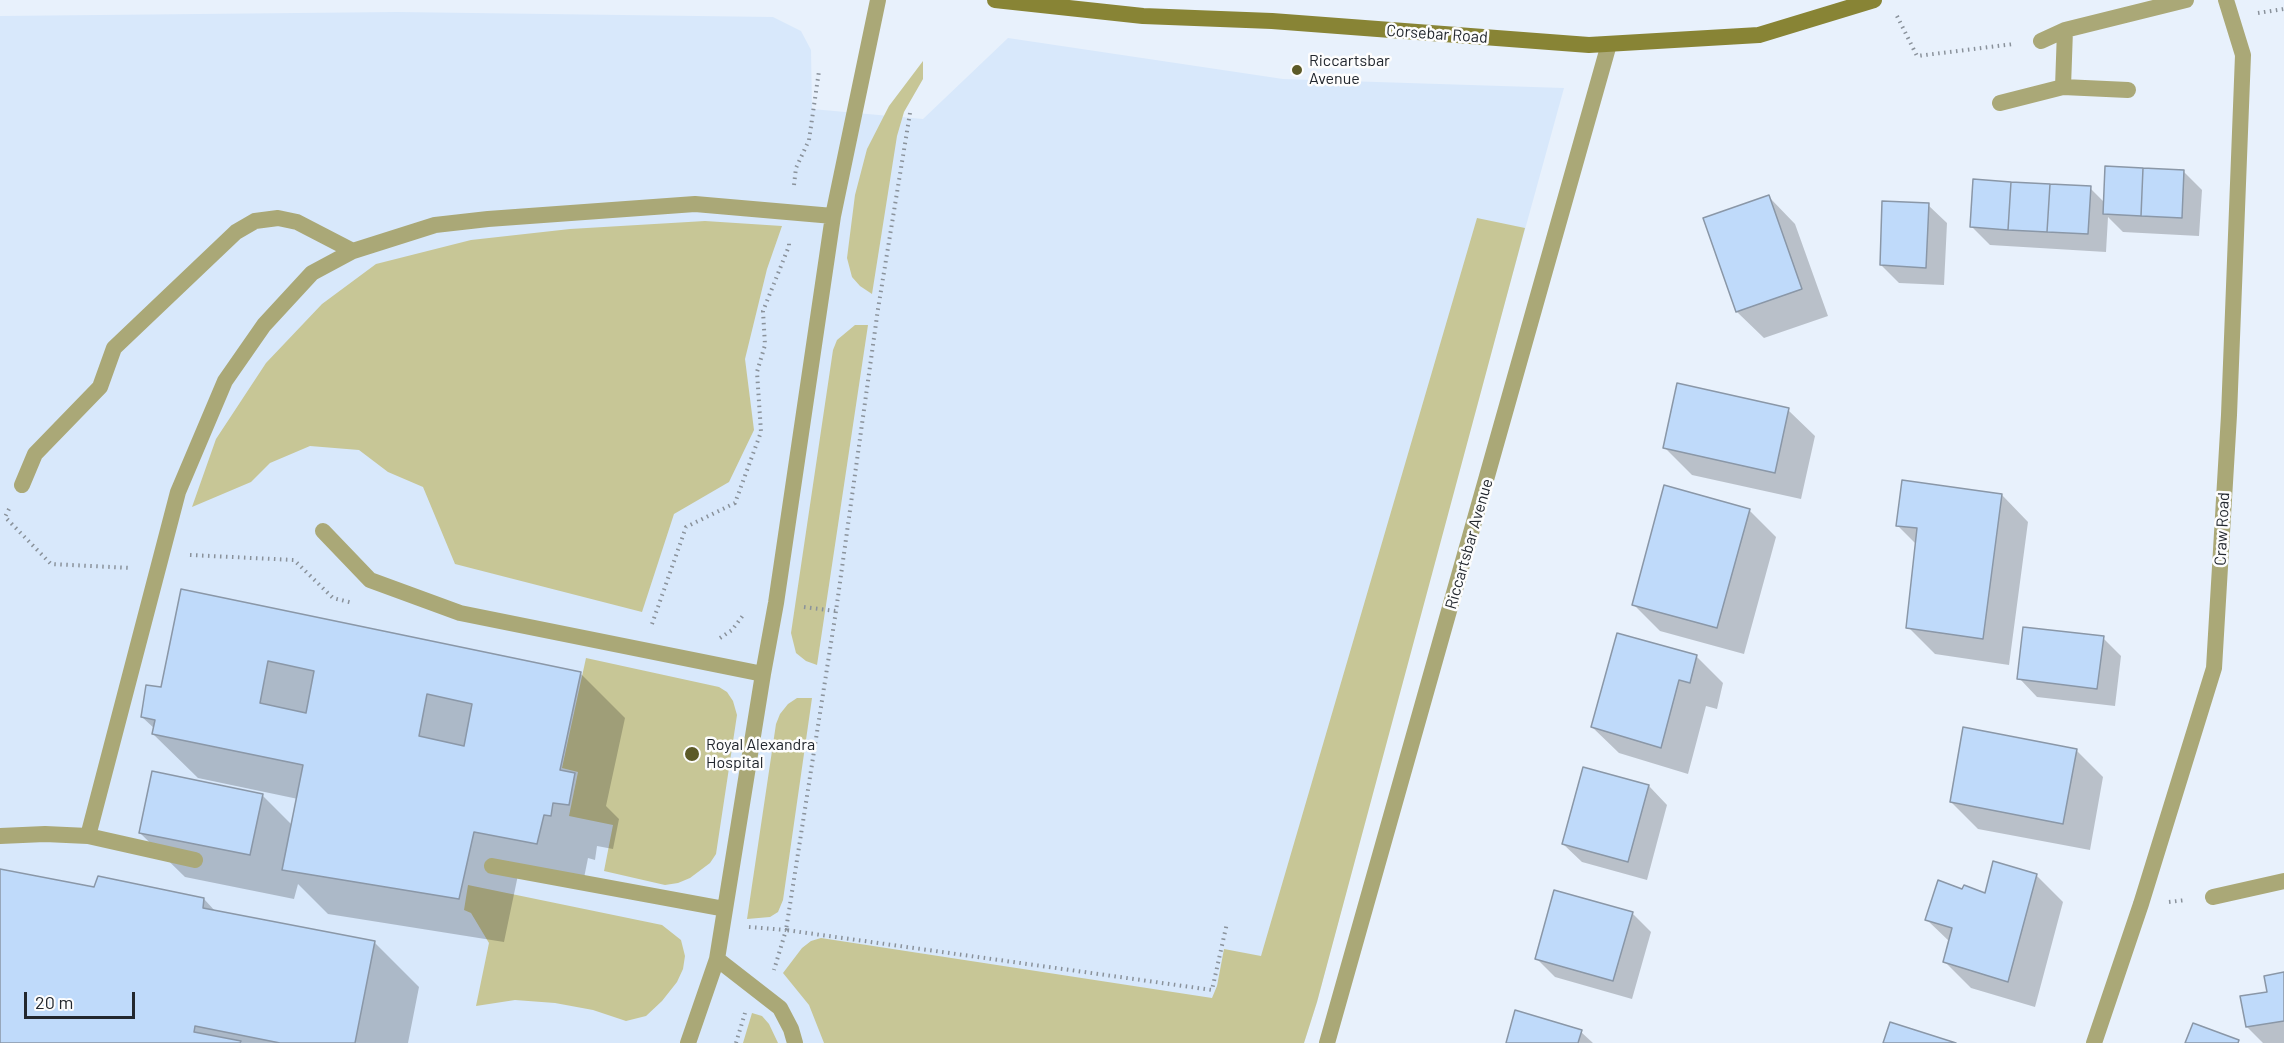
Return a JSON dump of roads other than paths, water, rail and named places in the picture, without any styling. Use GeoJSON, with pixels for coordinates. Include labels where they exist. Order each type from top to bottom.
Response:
{"type":"FeatureCollection","features":[{"type":"Feature","properties":{"kind":"main road","name":"Corsebar Road"},"geometry":{"type":"LineString","coordinates":[[995,0],[1143,16],[1272,21],[1589,45],[1759,35],[1874,0]]}},
{"type":"Feature","properties":{"kind":"street"},"geometry":{"type":"LineString","coordinates":[[688,1043],[717,958],[776,603],[833,216],[878,0]]}},
{"type":"Feature","properties":{"kind":"street"},"geometry":{"type":"LineString","coordinates":[[2041,41],[2066,30],[2186,0]]}},
{"type":"Feature","properties":{"kind":"street","name":"Craw Road"},"geometry":{"type":"LineString","coordinates":[[2094,1043],[2141,904],[2214,668],[2229,415],[2243,55],[2226,0]]}},
{"type":"Feature","properties":{"kind":"street"},"geometry":{"type":"LineString","coordinates":[[2063,87],[2066,30]]}},
{"type":"Feature","properties":{"kind":"street","name":"Riccartsbar Avenue"},"geometry":{"type":"LineString","coordinates":[[1328,1043],[1609,44]]}},
{"type":"Feature","properties":{"kind":"street"},"geometry":{"type":"LineString","coordinates":[[2000,103],[2063,87],[2128,90]]}},
{"type":"Feature","properties":{"kind":"street"},"geometry":{"type":"LineString","coordinates":[[88,836],[178,492],[225,381],[264,325],[312,273],[353,251],[435,225],[488,219],[695,204],[833,216]]}},
{"type":"Feature","properties":{"kind":"street"},"geometry":{"type":"LineString","coordinates":[[22,485],[35,454],[100,387],[114,348],[236,232],[255,221],[278,218],[297,222],[353,251]]}},
{"type":"Feature","properties":{"kind":"street"},"geometry":{"type":"LineString","coordinates":[[323,531],[370,580],[460,613],[763,674]]}},
{"type":"Feature","properties":{"kind":"street"},"geometry":{"type":"LineString","coordinates":[[0,836],[45,834],[88,836],[195,860]]}},
{"type":"Feature","properties":{"kind":"street"},"geometry":{"type":"LineString","coordinates":[[492,866],[724,909]]}},
{"type":"Feature","properties":{"kind":"street"},"geometry":{"type":"LineString","coordinates":[[2213,897],[2284,881]]}},
{"type":"Feature","properties":{"kind":"street"},"geometry":{"type":"LineString","coordinates":[[717,958],[780,1008],[791,1029],[795,1043]]}},
{"type":"Feature","properties":{"kind":"street"},"geometry":{"type":"LineString","coordinates":[[674,1043],[693,1026]]}},
{"type":"Feature","properties":{"kind":"place","name":"Riccartsbar Avenue"},"geometry":{"type":"Point","coordinates":[1297,70]}},
{"type":"Feature","properties":{"kind":"place","name":"Royal Alexandra Hospital"},"geometry":{"type":"Point","coordinates":[692,754]}}]}
